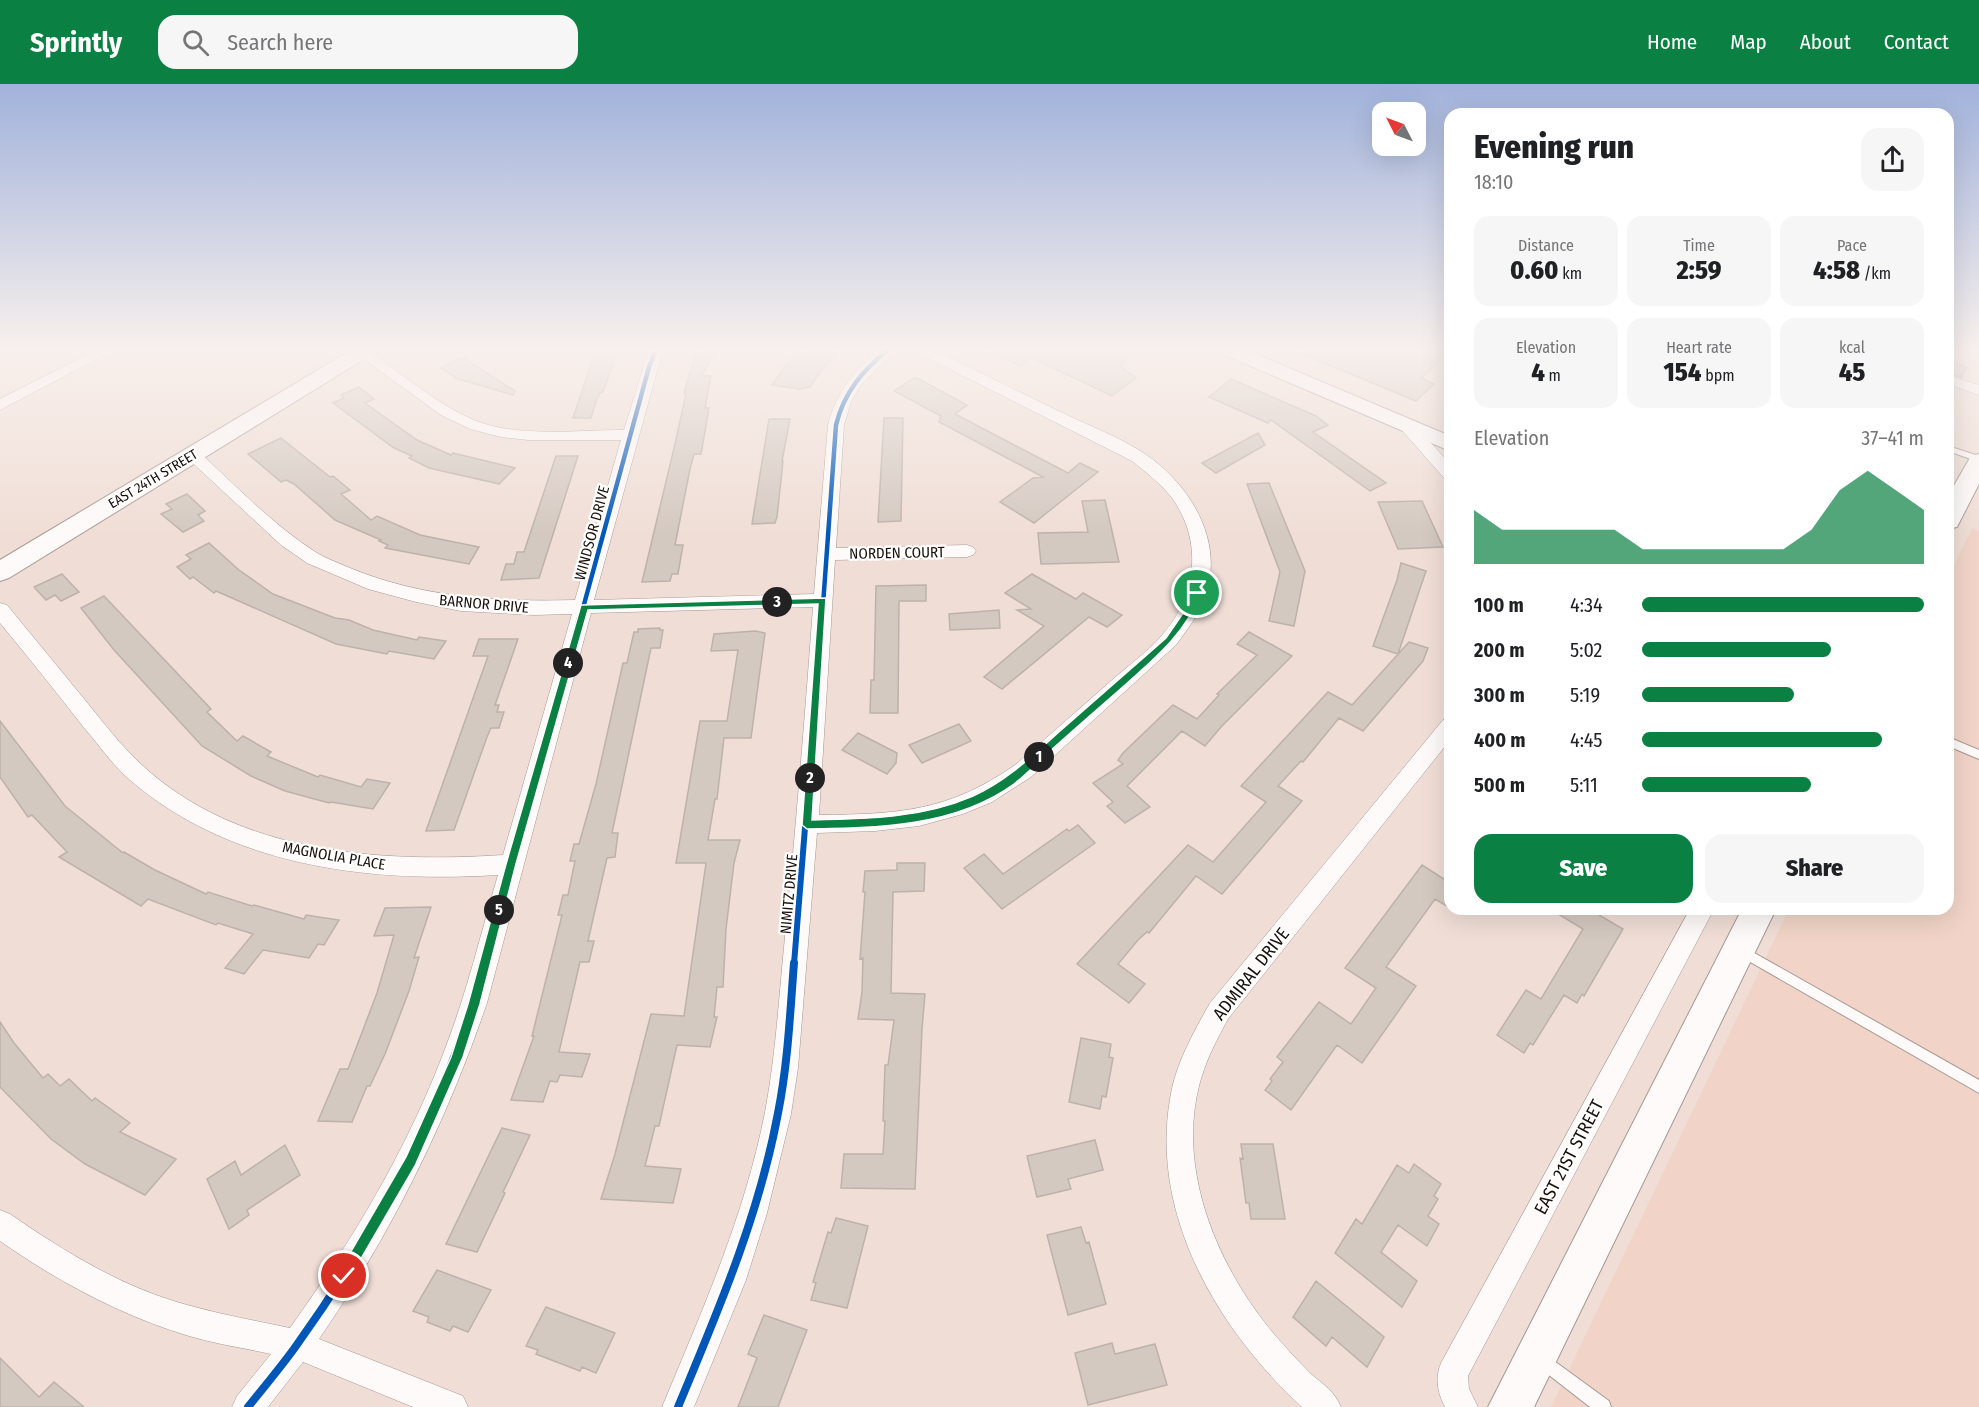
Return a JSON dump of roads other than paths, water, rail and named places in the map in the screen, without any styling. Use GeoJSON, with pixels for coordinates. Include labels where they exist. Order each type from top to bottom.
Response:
{"type":"FeatureCollection","features":[{"type":"Feature","properties":{"kind":"street","name":"EAST 24TH STREET"},"geometry":{"type":"LineString","coordinates":[[0,572],[264,411]]}},
{"type":"Feature","properties":{"kind":"street"},"geometry":{"type":"LineString","coordinates":[[445,411],[476,426],[501,432],[528,435],[631,435]]}},
{"type":"Feature","properties":{"kind":"street","name":"WINDSOR DRIVE"},"geometry":{"type":"LineString","coordinates":[[248,1407],[297,1345],[361,1250],[411,1162],[464,1035],[637,411]]}},
{"type":"Feature","properties":{"kind":"street","name":"NIMITZ DRIVE"},"geometry":{"type":"LineString","coordinates":[[678,1407],[731,1280],[753,1213],[778,1114],[785,1068],[807,825],[836,424],[840,411]]}},
{"type":"Feature","properties":{"kind":"street"},"geometry":{"type":"LineString","coordinates":[[807,825],[873,823],[922,817],[969,802],[1002,786],[1023,771],[1169,640],[1191,610],[1199,588],[1202,567],[1200,536],[1186,506],[1161,476],[1122,448],[1046,411]]}},
{"type":"Feature","properties":{"kind":"street"},"geometry":{"type":"LineString","coordinates":[[1372,411],[1444,441]]}},
{"type":"Feature","properties":{"kind":"street"},"geometry":{"type":"LineString","coordinates":[[1406,425],[1444,467]]}},
{"type":"Feature","properties":{"kind":"street","name":"BARNOR DRIVE"},"geometry":{"type":"LineString","coordinates":[[192,455],[291,544],[333,569],[393,590],[446,602],[509,608],[823,600]]}},
{"type":"Feature","properties":{"kind":"street"},"geometry":{"type":"LineString","coordinates":[[1954,506],[1979,460]]}},
{"type":"Feature","properties":{"kind":"street","name":"NORDEN COURT"},"geometry":{"type":"LineString","coordinates":[[827,554],[967,551]]}},
{"type":"Feature","properties":{"kind":"street","name":"MAGNOLIA PLACE"},"geometry":{"type":"LineString","coordinates":[[0,610],[128,765],[170,800],[216,825],[262,843],[314,856],[351,862],[419,867],[511,864]]}},
{"type":"Feature","properties":{"kind":"street","name":"ADMIRAL DRIVE"},"geometry":{"type":"LineString","coordinates":[[1325,1407],[1295,1381],[1251,1331],[1211,1265],[1200,1238],[1185,1185],[1180,1134],[1183,1099],[1199,1047],[1219,1011],[1444,733]]}},
{"type":"Feature","properties":{"kind":"street","name":"EAST 21ST STREET"},"geometry":{"type":"LineString","coordinates":[[1462,1407],[1454,1393],[1452,1374],[1699,915]]}},
{"type":"Feature","properties":{"kind":"street"},"geometry":{"type":"LineString","coordinates":[[1510,1407],[1756,915]]}},
{"type":"Feature","properties":{"kind":"street"},"geometry":{"type":"LineString","coordinates":[[0,1224],[55,1262],[134,1300],[189,1321],[297,1345],[452,1407]]}},
{"type":"Feature","properties":{"kind":"lane"},"geometry":{"type":"LineString","coordinates":[[1954,450],[1979,460]]}},
{"type":"Feature","properties":{"kind":"lane"},"geometry":{"type":"LineString","coordinates":[[1954,744],[1979,755]]}},
{"type":"Feature","properties":{"kind":"lane"},"geometry":{"type":"LineString","coordinates":[[1739,949],[1979,1087]]}},
{"type":"Feature","properties":{"kind":"lane"},"geometry":{"type":"LineString","coordinates":[[1536,1356],[1603,1407]]}}]}
